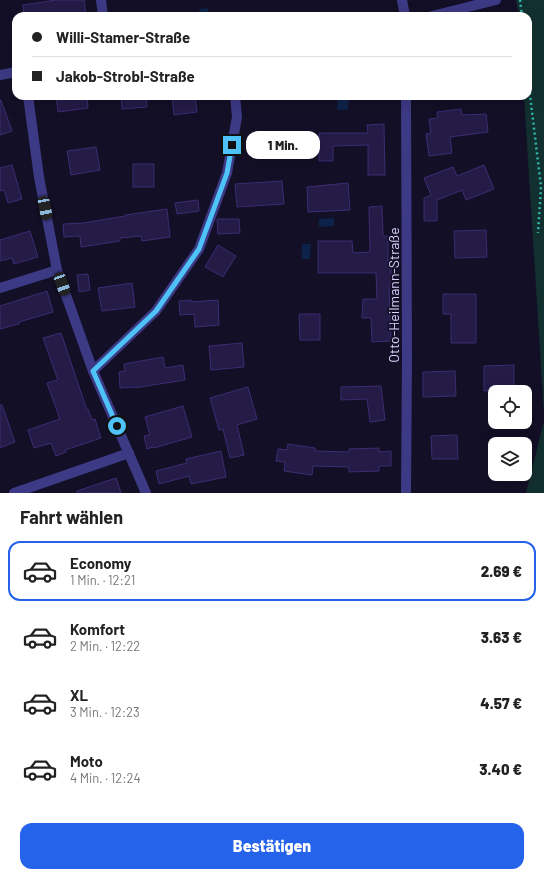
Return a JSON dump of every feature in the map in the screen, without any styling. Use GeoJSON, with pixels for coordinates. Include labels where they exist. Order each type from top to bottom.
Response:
{"type":"FeatureCollection","features":[{"type":"Feature","properties":{"kind":"street"},"geometry":{"type":"LineString","coordinates":[[101,0],[102,12]]}},
{"type":"Feature","properties":{"kind":"street"},"geometry":{"type":"LineString","coordinates":[[402,0],[404,12]]}},
{"type":"Feature","properties":{"kind":"street"},"geometry":{"type":"LineString","coordinates":[[448,12],[496,0]]}},
{"type":"Feature","properties":{"kind":"street"},"geometry":{"type":"LineString","coordinates":[[0,75],[12,73]]}},
{"type":"Feature","properties":{"kind":"street"},"geometry":{"type":"LineString","coordinates":[[29,100],[39,177],[57,270],[93,371],[146,493]]}},
{"type":"Feature","properties":{"kind":"street"},"geometry":{"type":"LineString","coordinates":[[93,371],[156,311],[199,249],[227,173],[237,117],[235,100]]}},
{"type":"Feature","properties":{"kind":"street","name":"Otto-Heilmann-Straße"},"geometry":{"type":"LineString","coordinates":[[406,100],[406,493]]}},
{"type":"Feature","properties":{"kind":"street"},"geometry":{"type":"LineString","coordinates":[[0,288],[57,270]]}},
{"type":"Feature","properties":{"kind":"street"},"geometry":{"type":"LineString","coordinates":[[14,493],[129,453]]}},
{"type":"Feature","properties":{"kind":"path"},"geometry":{"type":"LineString","coordinates":[[521,0],[522,12]]}},
{"type":"Feature","properties":{"kind":"path"},"geometry":{"type":"LineString","coordinates":[[531,100],[543,187],[538,232]]}},
{"type":"Feature","properties":{"kind":"green space"},"geometry":{"type":"Polygon","coordinates":[[[516,0],[544,0],[544,414],[524,100],[532,100],[532,12],[518,12],[516,0]]]}},
{"type":"Feature","properties":{"kind":"green space"},"geometry":{"type":"Polygon","coordinates":[[[544,421],[544,493],[526,493],[529,481],[532,481],[532,469],[544,421]]]}},
{"type":"Feature","properties":{"kind":"water"},"geometry":{"type":"Polygon","coordinates":[[[208,8],[208,12],[199,12],[199,9],[208,8]]]}},
{"type":"Feature","properties":{"kind":"water"},"geometry":{"type":"Polygon","coordinates":[[[338,100],[349,100],[348,110],[337,110],[338,100]]]}},
{"type":"Feature","properties":{"kind":"water"},"geometry":{"type":"Polygon","coordinates":[[[334,218],[334,226],[319,227],[319,219],[334,218]]]}},
{"type":"Feature","properties":{"kind":"water"},"geometry":{"type":"Polygon","coordinates":[[[302,244],[311,244],[310,259],[302,259],[302,244]]]}},
{"type":"Feature","properties":{"kind":"building"},"geometry":{"type":"Polygon","coordinates":[[[56,0],[84,0],[86,12],[24,12],[23,5],[56,0]]]}},
{"type":"Feature","properties":{"kind":"building"},"geometry":{"type":"Polygon","coordinates":[[[0,100],[12,131],[0,135],[0,100]]]}},
{"type":"Feature","properties":{"kind":"building"},"geometry":{"type":"Polygon","coordinates":[[[56,100],[87,100],[88,108],[58,112],[56,100]]]}},
{"type":"Feature","properties":{"kind":"building"},"geometry":{"type":"Polygon","coordinates":[[[121,100],[146,100],[147,107],[122,109],[121,100]]]}},
{"type":"Feature","properties":{"kind":"building"},"geometry":{"type":"Polygon","coordinates":[[[172,100],[196,100],[197,112],[174,115],[172,100]]]}},
{"type":"Feature","properties":{"kind":"building"},"geometry":{"type":"Polygon","coordinates":[[[461,109],[462,115],[486,114],[488,132],[450,137],[452,153],[429,156],[426,134],[431,133],[429,119],[438,118],[437,112],[461,109]]]}},
{"type":"Feature","properties":{"kind":"building"},"geometry":{"type":"Polygon","coordinates":[[[384,124],[385,175],[368,175],[368,145],[333,146],[333,161],[319,161],[319,133],[368,133],[367,125],[384,124]]]}},
{"type":"Feature","properties":{"kind":"building"},"geometry":{"type":"Polygon","coordinates":[[[96,147],[100,170],[71,175],[67,151],[96,147]]]}},
{"type":"Feature","properties":{"kind":"building"},"geometry":{"type":"Polygon","coordinates":[[[133,164],[154,164],[154,187],[133,187],[133,164]]]}},
{"type":"Feature","properties":{"kind":"building"},"geometry":{"type":"Polygon","coordinates":[[[12,165],[22,199],[8,203],[4,190],[0,191],[0,168],[12,165]]]}},
{"type":"Feature","properties":{"kind":"building"},"geometry":{"type":"Polygon","coordinates":[[[484,165],[494,189],[466,200],[462,190],[437,200],[437,221],[424,221],[424,198],[431,195],[424,178],[453,167],[457,176],[484,165]]]}},
{"type":"Feature","properties":{"kind":"building"},"geometry":{"type":"Polygon","coordinates":[[[282,181],[284,204],[237,207],[235,184],[282,181]]]}},
{"type":"Feature","properties":{"kind":"building"},"geometry":{"type":"Polygon","coordinates":[[[348,183],[350,210],[308,212],[307,187],[348,183]]]}},
{"type":"Feature","properties":{"kind":"building"},"geometry":{"type":"Polygon","coordinates":[[[198,200],[199,211],[177,214],[175,203],[198,200]]]}},
{"type":"Feature","properties":{"kind":"building"},"geometry":{"type":"Polygon","coordinates":[[[382,206],[383,236],[388,236],[388,264],[391,264],[391,285],[389,285],[391,341],[372,342],[371,318],[362,318],[363,299],[377,299],[376,273],[318,273],[318,241],[352,241],[353,253],[370,252],[369,207],[382,206]]]}},
{"type":"Feature","properties":{"kind":"building"},"geometry":{"type":"Polygon","coordinates":[[[167,209],[170,237],[142,241],[141,236],[120,238],[120,241],[81,247],[80,236],[64,237],[63,224],[83,223],[167,209]]]}},
{"type":"Feature","properties":{"kind":"building"},"geometry":{"type":"Polygon","coordinates":[[[217,219],[239,219],[240,233],[218,234],[217,219]]]}},
{"type":"Feature","properties":{"kind":"building"},"geometry":{"type":"Polygon","coordinates":[[[486,230],[487,257],[455,258],[454,231],[486,230]]]}},
{"type":"Feature","properties":{"kind":"building"},"geometry":{"type":"Polygon","coordinates":[[[30,231],[38,257],[14,264],[12,258],[0,261],[0,240],[30,231]]]}},
{"type":"Feature","properties":{"kind":"building"},"geometry":{"type":"Polygon","coordinates":[[[218,245],[236,256],[223,277],[205,267],[218,245]]]}},
{"type":"Feature","properties":{"kind":"building"},"geometry":{"type":"Polygon","coordinates":[[[88,274],[90,290],[79,292],[77,275],[88,274]]]}},
{"type":"Feature","properties":{"kind":"building"},"geometry":{"type":"Polygon","coordinates":[[[132,283],[135,307],[102,311],[98,288],[132,283]]]}},
{"type":"Feature","properties":{"kind":"building"},"geometry":{"type":"Polygon","coordinates":[[[47,291],[53,312],[0,329],[0,306],[47,291]]]}},
{"type":"Feature","properties":{"kind":"building"},"geometry":{"type":"Polygon","coordinates":[[[443,294],[476,294],[476,343],[451,343],[451,314],[443,314],[443,294]]]}},
{"type":"Feature","properties":{"kind":"building"},"geometry":{"type":"Polygon","coordinates":[[[191,300],[191,302],[218,300],[219,325],[195,327],[194,314],[180,315],[179,301],[191,300]]]}},
{"type":"Feature","properties":{"kind":"building"},"geometry":{"type":"Polygon","coordinates":[[[299,314],[320,314],[320,340],[300,340],[299,314]]]}},
{"type":"Feature","properties":{"kind":"building"},"geometry":{"type":"Polygon","coordinates":[[[61,333],[87,410],[88,409],[92,420],[95,419],[101,438],[65,450],[66,452],[56,456],[51,443],[34,448],[28,430],[60,419],[47,383],[58,380],[43,338],[61,333]]]}},
{"type":"Feature","properties":{"kind":"building"},"geometry":{"type":"Polygon","coordinates":[[[242,343],[244,367],[211,370],[209,346],[242,343]]]}},
{"type":"Feature","properties":{"kind":"building"},"geometry":{"type":"Polygon","coordinates":[[[163,357],[165,368],[183,365],[185,380],[134,388],[120,388],[119,372],[125,371],[124,364],[163,357]]]}},
{"type":"Feature","properties":{"kind":"building"},"geometry":{"type":"Polygon","coordinates":[[[514,365],[514,385],[488,385],[488,391],[484,391],[484,366],[514,365]]]}},
{"type":"Feature","properties":{"kind":"building"},"geometry":{"type":"Polygon","coordinates":[[[455,371],[456,396],[423,397],[423,372],[455,371]]]}},
{"type":"Feature","properties":{"kind":"building"},"geometry":{"type":"Polygon","coordinates":[[[381,386],[385,420],[370,422],[367,399],[341,400],[341,387],[381,386]]]}},
{"type":"Feature","properties":{"kind":"building"},"geometry":{"type":"Polygon","coordinates":[[[248,387],[257,419],[237,425],[244,455],[230,458],[223,429],[219,430],[210,398],[248,387]]]}},
{"type":"Feature","properties":{"kind":"building"},"geometry":{"type":"Polygon","coordinates":[[[0,405],[2,405],[15,442],[0,448],[0,405]]]}},
{"type":"Feature","properties":{"kind":"building"},"geometry":{"type":"Polygon","coordinates":[[[183,406],[192,437],[147,449],[144,436],[150,435],[145,417],[183,406]]]}},
{"type":"Feature","properties":{"kind":"building"},"geometry":{"type":"Polygon","coordinates":[[[457,435],[458,459],[432,459],[431,436],[457,435]]]}},
{"type":"Feature","properties":{"kind":"building"},"geometry":{"type":"Polygon","coordinates":[[[288,444],[315,448],[315,451],[349,452],[349,449],[379,448],[379,452],[391,451],[391,466],[379,466],[379,471],[349,472],[349,467],[313,466],[312,475],[284,471],[285,462],[276,461],[278,449],[287,450],[288,444]]]}},
{"type":"Feature","properties":{"kind":"building"},"geometry":{"type":"Polygon","coordinates":[[[221,451],[226,477],[191,484],[189,476],[159,484],[156,471],[187,463],[186,459],[221,451]]]}},
{"type":"Feature","properties":{"kind":"building"},"geometry":{"type":"Polygon","coordinates":[[[116,478],[121,493],[77,493],[77,491],[116,478]]]}},
{"type":"Feature","properties":{"kind":"route"},"geometry":{"type":"LineString","coordinates":[[117,426],[93,371],[156,311],[199,249],[227,173],[232,145]]}}]}
